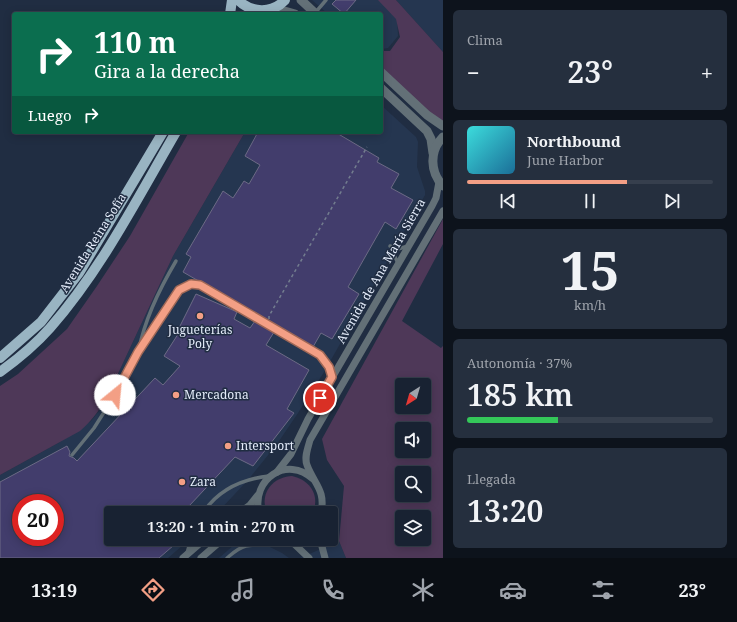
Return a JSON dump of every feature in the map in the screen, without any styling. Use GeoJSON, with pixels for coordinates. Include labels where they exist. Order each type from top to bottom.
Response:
{"type":"FeatureCollection","features":[{"type":"Feature","properties":{"kind":"main road"},"geometry":{"type":"LineString","coordinates":[[230,12],[232,0]]}},
{"type":"Feature","properties":{"kind":"main road"},"geometry":{"type":"LineString","coordinates":[[238,0],[254,12],[274,8],[285,0]]}},
{"type":"Feature","properties":{"kind":"main road","name":"Avenida Reina Sofía"},"geometry":{"type":"LineString","coordinates":[[0,358],[41,322],[79,273],[162,134]]}},
{"type":"Feature","properties":{"kind":"main road","name":"Avenida Reina Sofía"},"geometry":{"type":"LineString","coordinates":[[0,372],[22,355],[49,330],[74,298],[118,232],[175,134]]}},
{"type":"Feature","properties":{"kind":"street"},"geometry":{"type":"LineString","coordinates":[[301,0],[313,12]]}},
{"type":"Feature","properties":{"kind":"street"},"geometry":{"type":"LineString","coordinates":[[274,8],[289,12]]}},
{"type":"Feature","properties":{"kind":"street"},"geometry":{"type":"LineString","coordinates":[[383,74],[427,115],[443,126]]}},
{"type":"Feature","properties":{"kind":"street"},"geometry":{"type":"LineString","coordinates":[[383,90],[427,131],[431,139],[433,168],[441,184]]}},
{"type":"Feature","properties":{"kind":"street"},"geometry":{"type":"LineString","coordinates":[[433,153],[443,137]]}},
{"type":"Feature","properties":{"kind":"street","name":"Avenida de Ana María Sierra"},"geometry":{"type":"LineString","coordinates":[[249,506],[258,495],[260,488],[291,454],[308,419],[436,198],[441,184]]}},
{"type":"Feature","properties":{"kind":"street","name":"Avenida de Ana María Sierra"},"geometry":{"type":"LineString","coordinates":[[322,506],[323,497],[307,464],[306,453],[310,440],[443,211]]}},
{"type":"Feature","properties":{"kind":"street"},"geometry":{"type":"LineString","coordinates":[[274,474],[287,469],[298,470],[308,475],[316,482]]}},
{"type":"Feature","properties":{"kind":"street"},"geometry":{"type":"LineString","coordinates":[[257,506],[258,495]]}},
{"type":"Feature","properties":{"kind":"street"},"geometry":{"type":"LineString","coordinates":[[185,557],[197,546]]}},
{"type":"Feature","properties":{"kind":"street"},"geometry":{"type":"LineString","coordinates":[[201,558],[215,546]]}},
{"type":"Feature","properties":{"kind":"street"},"geometry":{"type":"LineString","coordinates":[[296,546],[309,558]]}},
{"type":"Feature","properties":{"kind":"street"},"geometry":{"type":"LineString","coordinates":[[322,546],[325,558]]}},
{"type":"Feature","properties":{"kind":"lane"},"geometry":{"type":"LineString","coordinates":[[317,12],[326,0]]}},
{"type":"Feature","properties":{"kind":"lane"},"geometry":{"type":"LineString","coordinates":[[390,246],[398,249],[409,246]]}},
{"type":"Feature","properties":{"kind":"lane"},"geometry":{"type":"LineString","coordinates":[[386,258],[389,255],[394,255],[398,259],[398,264]]}},
{"type":"Feature","properties":{"kind":"lane"},"geometry":{"type":"LineString","coordinates":[[138,352],[142,334],[176,261]]}},
{"type":"Feature","properties":{"kind":"lane"},"geometry":{"type":"LineString","coordinates":[[72,455],[84,441],[115,395],[138,352],[179,290],[191,284],[200,285],[320,355],[329,367],[332,377]]}},
{"type":"Feature","properties":{"kind":"lane"},"geometry":{"type":"LineString","coordinates":[[209,506],[233,486],[254,477],[274,474]]}},
{"type":"Feature","properties":{"kind":"lane"},"geometry":{"type":"LineString","coordinates":[[185,557],[189,546]]}},
{"type":"Feature","properties":{"kind":"lane"},"geometry":{"type":"LineString","coordinates":[[227,558],[237,550],[246,546]]}},
{"type":"Feature","properties":{"kind":"path"},"geometry":{"type":"LineString","coordinates":[[267,324],[270,320],[269,316],[367,147]]}},
{"type":"Feature","properties":{"kind":"shaded area"},"geometry":{"type":"Polygon","coordinates":[[[312,0],[381,0],[397,17],[398,36],[388,48],[383,49],[383,12],[326,12],[312,0]]]}},
{"type":"Feature","properties":{"kind":"shaded area"},"geometry":{"type":"Polygon","coordinates":[[[378,0],[396,0],[443,52],[443,123],[439,122],[383,70],[383,51],[390,51],[400,37],[396,19],[378,0]]]}},
{"type":"Feature","properties":{"kind":"shaded area"},"geometry":{"type":"Polygon","coordinates":[[[396,0],[443,0],[443,52],[396,0]]]}},
{"type":"Feature","properties":{"kind":"shaded area"},"geometry":{"type":"Polygon","coordinates":[[[383,107],[416,137],[418,142],[417,167],[425,195],[324,372],[298,413],[277,444],[248,480],[224,506],[104,506],[104,546],[182,546],[168,558],[0,558],[0,475],[60,442],[91,421],[99,411],[109,393],[173,256],[244,134],[383,134],[383,107]]]}},
{"type":"Feature","properties":{"kind":"shaded area"},"geometry":{"type":"Polygon","coordinates":[[[188,134],[244,134],[173,256],[109,393],[96,414],[80,431],[0,475],[0,386],[18,374],[67,329],[130,236],[188,134]]]}},
{"type":"Feature","properties":{"kind":"shaded area"},"geometry":{"type":"Polygon","coordinates":[[[443,219],[443,244],[402,321],[441,348],[443,346],[443,558],[346,558],[339,541],[344,486],[327,460],[322,439],[443,219]]]}},
{"type":"Feature","properties":{"kind":"shaded area"},"geometry":{"type":"Polygon","coordinates":[[[292,476],[304,481],[312,489],[315,506],[265,506],[266,493],[269,488],[273,483],[285,477],[292,476]]]}},
{"type":"Feature","properties":{"kind":"shaded area"},"geometry":{"type":"Polygon","coordinates":[[[338,541],[346,558],[300,558],[328,546],[338,546],[338,541]]]}},
{"type":"Feature","properties":{"kind":"shaded area"},"geometry":{"type":"Polygon","coordinates":[[[233,546],[267,546],[289,558],[219,558],[233,546]]]}},
{"type":"Feature","properties":{"kind":"building"},"geometry":{"type":"Polygon","coordinates":[[[336,0],[356,0],[346,12],[342,12],[332,4],[336,0]]]}},
{"type":"Feature","properties":{"kind":"building"},"geometry":{"type":"Polygon","coordinates":[[[257,134],[338,134],[379,158],[377,162],[399,174],[391,188],[413,200],[396,229],[385,222],[348,287],[359,294],[332,339],[321,333],[313,347],[183,272],[191,257],[186,254],[223,191],[233,198],[244,181],[249,184],[260,165],[245,156],[257,134]]]}},
{"type":"Feature","properties":{"kind":"building"},"geometry":{"type":"Polygon","coordinates":[[[196,294],[237,312],[234,319],[250,328],[255,321],[274,332],[266,345],[309,370],[287,409],[294,413],[253,466],[235,457],[189,506],[104,506],[104,546],[173,546],[159,558],[0,558],[0,482],[67,446],[70,452],[69,456],[77,461],[155,378],[163,385],[180,366],[164,356],[180,331],[178,330],[196,294]]]}},
{"type":"Feature","properties":{"kind":"place","name":"Jugueterías Poly"},"geometry":{"type":"Point","coordinates":[200,316]}},
{"type":"Feature","properties":{"kind":"place","name":"Mercadona"},"geometry":{"type":"Point","coordinates":[176,395]}},
{"type":"Feature","properties":{"kind":"place","name":"Intersport"},"geometry":{"type":"Point","coordinates":[228,446]}},
{"type":"Feature","properties":{"kind":"place","name":"Zara"},"geometry":{"type":"Point","coordinates":[182,482]}},
{"type":"Feature","properties":{"kind":"route"},"geometry":{"type":"LineString","coordinates":[[115,395],[138,352],[179,290],[191,284],[200,285],[320,355],[329,367],[332,377],[320,398]]}}]}
